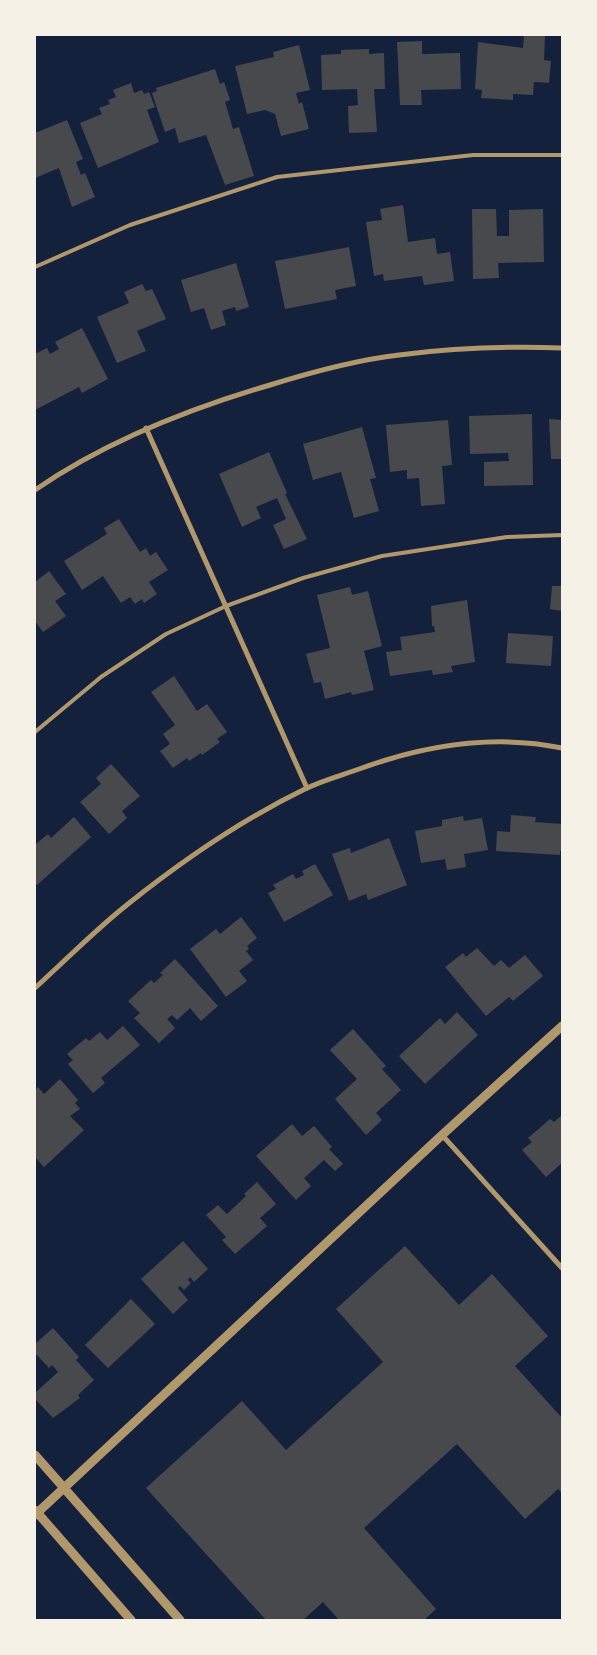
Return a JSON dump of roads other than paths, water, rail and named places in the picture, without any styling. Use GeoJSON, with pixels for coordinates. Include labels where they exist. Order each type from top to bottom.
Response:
{"type":"FeatureCollection","features":[{"type":"Feature","properties":{"kind":"street"},"geometry":{"type":"LineString","coordinates":[[35,490],[60,472],[146,428],[229,397],[314,371],[398,355],[512,346],[562,348]]}},
{"type":"Feature","properties":{"kind":"street"},"geometry":{"type":"LineString","coordinates":[[146,428],[307,788]]}},
{"type":"Feature","properties":{"kind":"street"},"geometry":{"type":"LineString","coordinates":[[35,988],[126,905],[193,855],[249,818],[307,788],[394,756],[447,745],[501,741],[542,744],[562,748]]}},
{"type":"Feature","properties":{"kind":"street"},"geometry":{"type":"LineString","coordinates":[[131,1620],[36,1513],[442,1135],[562,1026]]}},
{"type":"Feature","properties":{"kind":"street"},"geometry":{"type":"LineString","coordinates":[[442,1135],[561,1264]]}},
{"type":"Feature","properties":{"kind":"street"},"geometry":{"type":"LineString","coordinates":[[35,1455],[180,1620]]}},
{"type":"Feature","properties":{"kind":"lane"},"geometry":{"type":"LineString","coordinates":[[35,267],[130,225],[277,177],[473,155],[562,155]]}},
{"type":"Feature","properties":{"kind":"lane"},"geometry":{"type":"LineString","coordinates":[[35,732],[100,677],[166,634],[226,606],[303,578],[382,556],[507,537],[562,535]]}}]}
